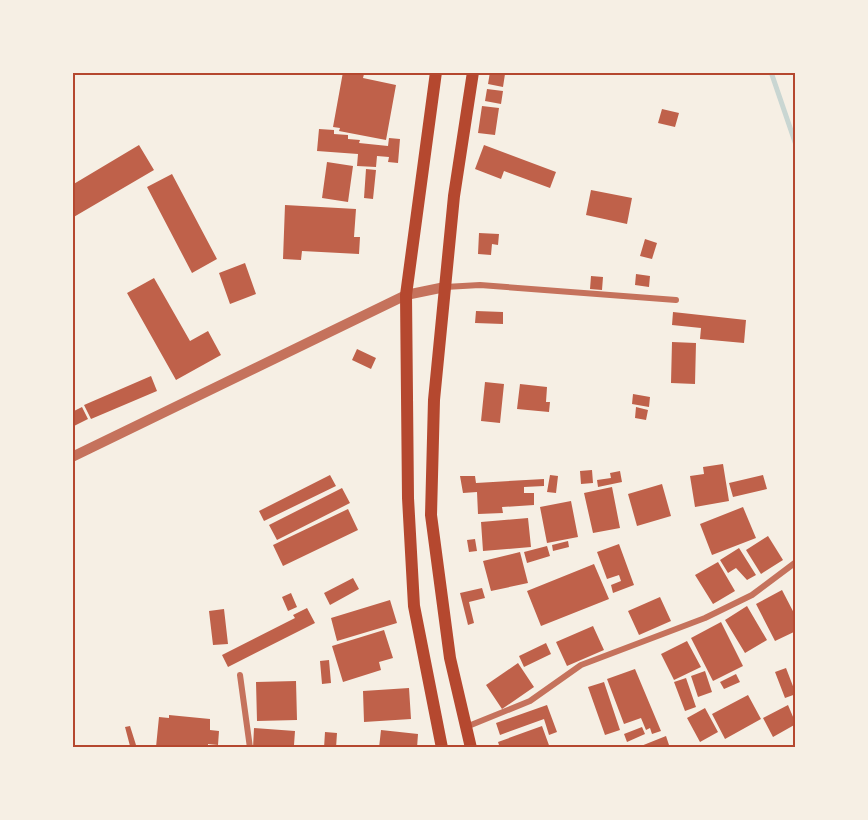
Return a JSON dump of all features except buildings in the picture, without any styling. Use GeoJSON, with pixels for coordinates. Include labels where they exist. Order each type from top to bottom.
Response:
{"type":"FeatureCollection","features":[{"type":"Feature","properties":{"kind":"main road"},"geometry":{"type":"LineString","coordinates":[[436,72],[406,295],[408,498],[414,606],[442,748]]}},
{"type":"Feature","properties":{"kind":"main road"},"geometry":{"type":"LineString","coordinates":[[471,748],[450,658],[431,515],[434,400],[454,196],[473,72]]}},
{"type":"Feature","properties":{"kind":"street"},"geometry":{"type":"LineString","coordinates":[[72,457],[406,295],[445,287],[480,285],[676,300]]}},
{"type":"Feature","properties":{"kind":"street"},"geometry":{"type":"LineString","coordinates":[[466,727],[530,701],[581,665],[705,618],[752,594],[796,562]]}},
{"type":"Feature","properties":{"kind":"street"},"geometry":{"type":"LineString","coordinates":[[240,675],[250,748]]}},
{"type":"Feature","properties":{"kind":"waterway"},"geometry":{"type":"LineString","coordinates":[[771,72],[796,145]]}}]}
